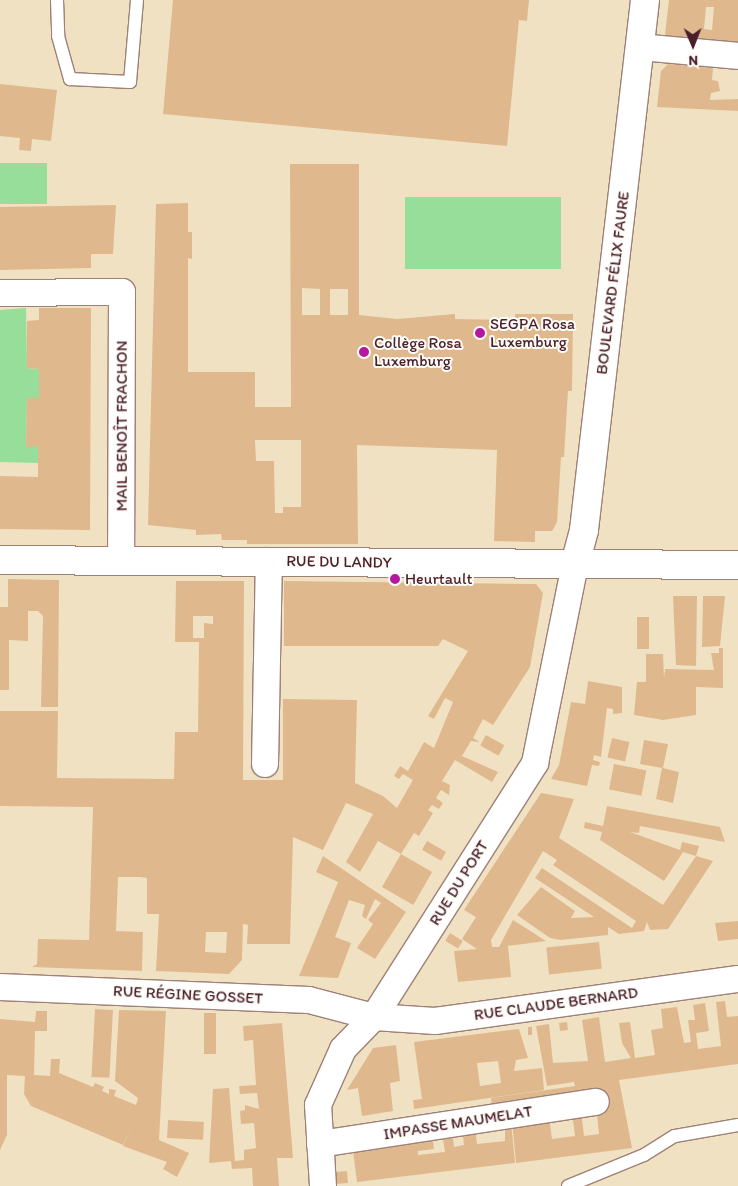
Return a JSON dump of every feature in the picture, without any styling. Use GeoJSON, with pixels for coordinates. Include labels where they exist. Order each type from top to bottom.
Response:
{"type":"FeatureCollection","features":[{"type":"Feature","properties":{"kind":"main road","name":"BOULEVARD FÉLIX FAURE"},"geometry":{"type":"LineString","coordinates":[[574,564],[584,530],[645,0]]}},
{"type":"Feature","properties":{"kind":"main road","name":"RUE DU LANDY"},"geometry":{"type":"LineString","coordinates":[[0,560],[738,565]]}},
{"type":"Feature","properties":{"kind":"street"},"geometry":{"type":"LineString","coordinates":[[640,46],[738,56]]}},
{"type":"Feature","properties":{"kind":"street","name":"MAIL BENOÎT FRACHON"},"geometry":{"type":"LineString","coordinates":[[0,294],[122,292],[122,561]]}},
{"type":"Feature","properties":{"kind":"street"},"geometry":{"type":"LineString","coordinates":[[265,764],[269,561]]}},
{"type":"Feature","properties":{"kind":"street","name":"RUE DU PORT"},"geometry":{"type":"LineString","coordinates":[[323,1186],[318,1105],[343,1049],[374,1017],[535,763],[574,564]]}},
{"type":"Feature","properties":{"kind":"street","name":"RUE CLAUDE BERNARD"},"geometry":{"type":"LineString","coordinates":[[374,1017],[435,1021],[738,978]]}},
{"type":"Feature","properties":{"kind":"street","name":"RUE RÉGINE GOSSET"},"geometry":{"type":"LineString","coordinates":[[0,986],[310,1000],[374,1017]]}},
{"type":"Feature","properties":{"kind":"street","name":"IMPASSE MAUMELAT"},"geometry":{"type":"LineString","coordinates":[[320,1144],[596,1102]]}},
{"type":"Feature","properties":{"kind":"lane"},"geometry":{"type":"LineString","coordinates":[[57,0],[58,36],[70,80],[130,82],[137,0]]}},
{"type":"Feature","properties":{"kind":"lane"},"geometry":{"type":"LineString","coordinates":[[568,1186],[644,1154],[675,1136],[738,1125]]}},
{"type":"Feature","properties":{"kind":"green space"},"geometry":{"type":"Polygon","coordinates":[[[0,163],[47,163],[47,204],[0,204],[0,163]]]}},
{"type":"Feature","properties":{"kind":"green space"},"geometry":{"type":"Polygon","coordinates":[[[405,197],[561,197],[561,269],[405,269],[405,197]]]}},
{"type":"Feature","properties":{"kind":"green space"},"geometry":{"type":"Polygon","coordinates":[[[26,308],[27,368],[39,369],[39,398],[27,399],[26,446],[38,446],[38,463],[0,462],[0,310],[26,308]]]}},
{"type":"Feature","properties":{"kind":"building"},"geometry":{"type":"Polygon","coordinates":[[[173,0],[529,0],[527,21],[519,20],[507,146],[163,114],[173,0]]]}},
{"type":"Feature","properties":{"kind":"building"},"geometry":{"type":"Polygon","coordinates":[[[669,0],[738,0],[738,46],[671,41],[665,34],[669,0]],[[706,7],[704,29],[712,30],[714,7],[706,7]]]}},
{"type":"Feature","properties":{"kind":"building"},"geometry":{"type":"Polygon","coordinates":[[[668,64],[713,68],[712,80],[718,81],[720,91],[711,93],[710,100],[738,99],[738,111],[657,107],[661,71],[668,64]]]}},
{"type":"Feature","properties":{"kind":"building"},"geometry":{"type":"Polygon","coordinates":[[[0,84],[57,90],[51,141],[32,139],[31,151],[19,150],[20,138],[0,136],[0,84]]]}},
{"type":"Feature","properties":{"kind":"building"},"geometry":{"type":"Polygon","coordinates":[[[290,164],[359,164],[359,315],[397,319],[455,314],[455,319],[515,320],[515,314],[573,314],[572,391],[568,391],[564,457],[561,457],[557,522],[552,531],[535,531],[535,542],[494,541],[497,450],[357,445],[358,544],[247,544],[247,540],[222,540],[221,534],[196,535],[196,530],[148,525],[156,204],[188,203],[188,232],[192,232],[192,259],[188,258],[188,372],[255,372],[255,407],[291,407],[290,164]],[[302,288],[302,315],[320,315],[320,289],[302,288]],[[330,289],[330,315],[348,315],[348,289],[330,289]],[[255,440],[256,461],[274,461],[275,513],[283,513],[283,507],[301,507],[301,440],[255,440]]]}},
{"type":"Feature","properties":{"kind":"building"},"geometry":{"type":"Polygon","coordinates":[[[116,205],[113,254],[91,254],[91,268],[0,270],[0,207],[116,205]]]}},
{"type":"Feature","properties":{"kind":"building"},"geometry":{"type":"Polygon","coordinates":[[[39,308],[91,308],[90,530],[0,529],[0,476],[38,477],[38,446],[26,447],[27,398],[39,398],[39,369],[27,368],[27,321],[39,320],[39,308]]]}},
{"type":"Feature","properties":{"kind":"building"},"geometry":{"type":"Polygon","coordinates":[[[8,579],[59,580],[58,707],[41,707],[43,616],[38,611],[28,611],[28,641],[9,640],[9,690],[0,690],[0,607],[8,607],[8,579]]]}},
{"type":"Feature","properties":{"kind":"building"},"geometry":{"type":"Polygon","coordinates":[[[176,581],[244,581],[243,780],[283,780],[283,699],[357,700],[355,783],[383,796],[397,808],[413,780],[403,774],[399,779],[394,776],[400,766],[408,771],[424,742],[434,748],[453,702],[445,698],[434,719],[428,716],[468,651],[443,639],[438,646],[284,646],[284,581],[536,584],[543,593],[530,667],[493,725],[483,719],[473,738],[480,742],[471,741],[462,756],[498,772],[492,782],[455,760],[442,781],[450,785],[449,795],[441,790],[436,798],[443,803],[439,809],[432,805],[428,810],[433,813],[419,836],[414,833],[401,854],[378,841],[360,872],[346,862],[373,814],[346,803],[323,850],[293,837],[290,944],[247,944],[248,925],[243,924],[242,960],[229,974],[156,971],[159,914],[147,914],[147,878],[118,877],[116,931],[143,932],[142,971],[32,967],[37,964],[38,939],[89,940],[93,807],[0,806],[0,711],[58,711],[57,778],[174,779],[175,732],[198,732],[199,642],[175,642],[176,581]],[[193,616],[193,638],[204,638],[204,623],[213,624],[213,616],[193,616]],[[206,932],[205,952],[226,953],[227,932],[206,932]]]}},
{"type":"Feature","properties":{"kind":"building"},"geometry":{"type":"Polygon","coordinates":[[[673,596],[697,596],[696,666],[676,665],[673,596]]]}},
{"type":"Feature","properties":{"kind":"building"},"geometry":{"type":"Polygon","coordinates":[[[703,596],[725,596],[720,646],[702,647],[703,596]]]}},
{"type":"Feature","properties":{"kind":"building"},"geometry":{"type":"Polygon","coordinates":[[[637,617],[649,617],[649,649],[637,649],[637,617]]]}},
{"type":"Feature","properties":{"kind":"building"},"geometry":{"type":"Polygon","coordinates":[[[719,648],[723,648],[723,688],[696,687],[696,715],[663,720],[634,715],[637,682],[646,682],[646,654],[663,654],[664,678],[665,669],[714,670],[711,653],[719,653],[719,648]]]}},
{"type":"Feature","properties":{"kind":"building"},"geometry":{"type":"Polygon","coordinates":[[[588,681],[622,687],[622,713],[613,714],[613,709],[607,708],[601,757],[594,755],[593,760],[600,762],[599,766],[592,765],[587,786],[551,779],[559,765],[571,702],[585,704],[588,681]]]}},
{"type":"Feature","properties":{"kind":"building"},"geometry":{"type":"Polygon","coordinates":[[[486,735],[504,745],[499,756],[480,745],[486,735]]]}},
{"type":"Feature","properties":{"kind":"building"},"geometry":{"type":"Polygon","coordinates":[[[612,738],[630,742],[625,762],[608,757],[612,738]]]}},
{"type":"Feature","properties":{"kind":"building"},"geometry":{"type":"Polygon","coordinates":[[[644,740],[668,744],[663,768],[679,772],[673,803],[656,799],[662,768],[640,764],[644,740]]]}},
{"type":"Feature","properties":{"kind":"building"},"geometry":{"type":"Polygon","coordinates":[[[614,764],[646,770],[641,796],[609,790],[614,764]]]}},
{"type":"Feature","properties":{"kind":"building"},"geometry":{"type":"Polygon","coordinates":[[[541,793],[574,799],[559,838],[663,905],[696,856],[713,861],[668,929],[650,930],[647,922],[644,931],[619,934],[608,927],[608,935],[561,940],[550,938],[517,915],[541,887],[575,911],[571,918],[594,917],[535,878],[542,868],[632,928],[636,921],[553,865],[557,860],[543,851],[491,940],[492,947],[499,947],[513,920],[546,941],[508,946],[511,977],[458,982],[454,951],[477,949],[462,939],[476,917],[464,910],[541,793]]]}},
{"type":"Feature","properties":{"kind":"building"},"geometry":{"type":"Polygon","coordinates":[[[607,806],[720,827],[725,842],[640,826],[639,833],[630,832],[680,850],[682,842],[699,846],[696,856],[683,852],[664,881],[600,840],[602,832],[584,828],[585,822],[603,826],[607,806]]]}},
{"type":"Feature","properties":{"kind":"building"},"geometry":{"type":"Polygon","coordinates":[[[427,841],[446,852],[441,861],[422,850],[427,841]]]}},
{"type":"Feature","properties":{"kind":"building"},"geometry":{"type":"Polygon","coordinates":[[[401,854],[432,872],[413,905],[382,887],[401,854]]]}},
{"type":"Feature","properties":{"kind":"building"},"geometry":{"type":"Polygon","coordinates":[[[323,856],[406,912],[375,959],[357,948],[373,924],[368,920],[381,903],[375,899],[366,919],[362,916],[365,905],[349,900],[335,937],[351,943],[338,978],[299,976],[338,882],[316,872],[323,856]]]}},
{"type":"Feature","properties":{"kind":"building"},"geometry":{"type":"Polygon","coordinates":[[[738,921],[738,939],[718,941],[715,923],[738,921]]]}},
{"type":"Feature","properties":{"kind":"building"},"geometry":{"type":"Polygon","coordinates":[[[450,933],[463,941],[458,949],[445,941],[450,933]]]}},
{"type":"Feature","properties":{"kind":"building"},"geometry":{"type":"Polygon","coordinates":[[[599,942],[602,969],[549,974],[546,948],[599,942]]]}},
{"type":"Feature","properties":{"kind":"building"},"geometry":{"type":"Polygon","coordinates":[[[725,1001],[727,1017],[738,1016],[738,1064],[619,1080],[632,1148],[516,1163],[512,1120],[549,1116],[552,1139],[575,1136],[572,1112],[581,1111],[584,1136],[599,1134],[597,1115],[605,1114],[603,1097],[493,1113],[491,1098],[575,1086],[574,1082],[547,1086],[536,1026],[549,1024],[553,1063],[588,1061],[582,1020],[599,1017],[605,1062],[631,1058],[622,1043],[619,1023],[630,1022],[635,1058],[655,1055],[651,1030],[663,1028],[661,1009],[677,1007],[684,1043],[691,1042],[688,1020],[695,1020],[693,1005],[705,1003],[709,1031],[696,1033],[698,1049],[721,1046],[716,1002],[725,1001]]]}},
{"type":"Feature","properties":{"kind":"building"},"geometry":{"type":"Polygon","coordinates":[[[95,1009],[113,1010],[109,1078],[91,1077],[95,1009]]]}},
{"type":"Feature","properties":{"kind":"building"},"geometry":{"type":"Polygon","coordinates":[[[119,1010],[166,1011],[159,1140],[189,1153],[177,1177],[163,1169],[167,1162],[123,1146],[131,1128],[123,1145],[31,1106],[24,1094],[25,1076],[7,1075],[7,1135],[0,1150],[0,1019],[35,1022],[36,1011],[47,1011],[47,1031],[35,1031],[34,1075],[50,1076],[51,1059],[60,1059],[59,1073],[93,1087],[95,1083],[104,1087],[102,1091],[109,1094],[109,1089],[116,1090],[114,1096],[136,1105],[138,1098],[115,1081],[119,1010]]]}},
{"type":"Feature","properties":{"kind":"building"},"geometry":{"type":"Polygon","coordinates":[[[204,1013],[216,1013],[216,1054],[204,1054],[204,1013]]]}},
{"type":"Feature","properties":{"kind":"building"},"geometry":{"type":"Polygon","coordinates":[[[567,1022],[568,1030],[560,1031],[559,1023],[567,1022]]]}},
{"type":"Feature","properties":{"kind":"building"},"geometry":{"type":"Polygon","coordinates":[[[282,1023],[293,1158],[277,1158],[279,1186],[253,1186],[252,1168],[232,1169],[231,1161],[209,1163],[213,1089],[229,1088],[235,1161],[244,1160],[244,1150],[256,1148],[254,1123],[241,1124],[240,1111],[245,1110],[245,1105],[259,1109],[257,1093],[240,1094],[239,1086],[256,1085],[253,1040],[244,1041],[243,1026],[282,1023]]]}},
{"type":"Feature","properties":{"kind":"building"},"geometry":{"type":"Polygon","coordinates":[[[528,1027],[532,1027],[532,1035],[528,1035],[528,1027]]]}},
{"type":"Feature","properties":{"kind":"building"},"geometry":{"type":"Polygon","coordinates":[[[519,1029],[528,1058],[516,1060],[514,1071],[542,1068],[544,1090],[414,1109],[413,1100],[422,1099],[414,1042],[519,1029]],[[498,1061],[477,1063],[480,1086],[501,1083],[498,1061]]]}},
{"type":"Feature","properties":{"kind":"building"},"geometry":{"type":"Polygon","coordinates":[[[396,1045],[400,1081],[390,1083],[393,1111],[362,1116],[358,1088],[347,1090],[373,1048],[396,1045]]]}},
{"type":"Feature","properties":{"kind":"building"},"geometry":{"type":"Polygon","coordinates":[[[168,1120],[204,1122],[203,1140],[167,1138],[168,1120]]]}},
{"type":"Feature","properties":{"kind":"building"},"geometry":{"type":"Polygon","coordinates":[[[511,1122],[515,1163],[357,1182],[352,1143],[432,1133],[434,1149],[418,1151],[418,1155],[445,1152],[442,1132],[452,1130],[454,1147],[464,1145],[462,1129],[475,1127],[477,1144],[505,1141],[505,1123],[511,1122]]]}},
{"type":"Feature","properties":{"kind":"building"},"geometry":{"type":"Polygon","coordinates":[[[347,1171],[348,1183],[332,1184],[331,1172],[347,1171]]]}},
{"type":"Feature","properties":{"kind":"place","name":"SEGPA Rosa Luxemburg"},"geometry":{"type":"Point","coordinates":[480,333]}},
{"type":"Feature","properties":{"kind":"place","name":"Collège Rosa Luxemburg"},"geometry":{"type":"Point","coordinates":[364,352]}},
{"type":"Feature","properties":{"kind":"place","name":"Heurtault"},"geometry":{"type":"Point","coordinates":[395,579]}}]}
